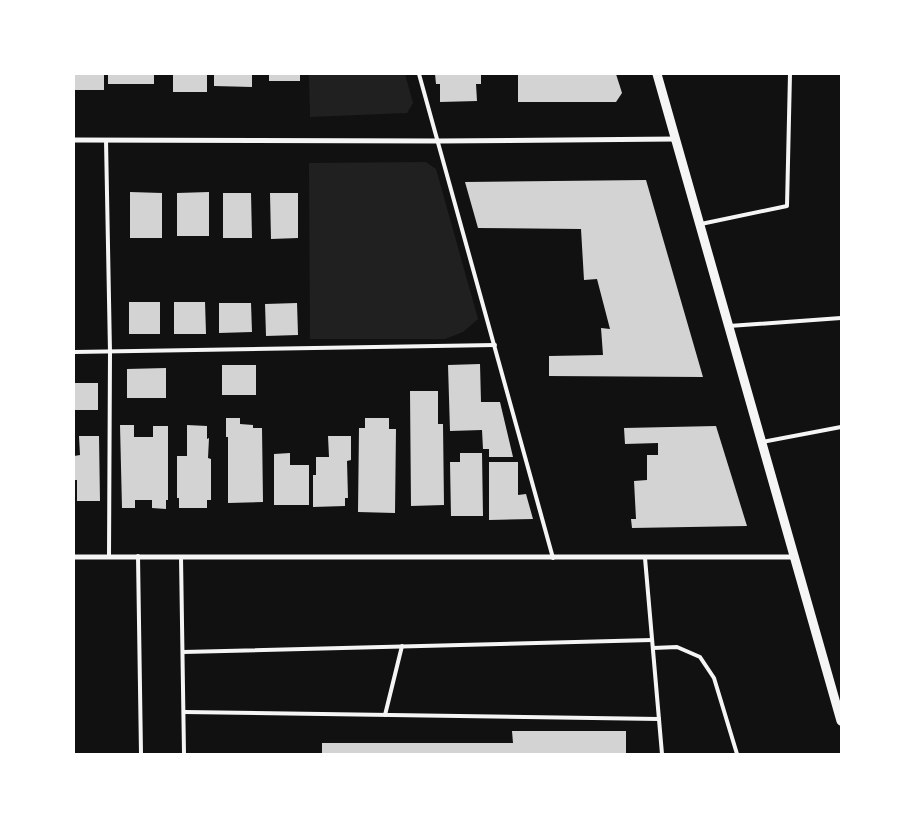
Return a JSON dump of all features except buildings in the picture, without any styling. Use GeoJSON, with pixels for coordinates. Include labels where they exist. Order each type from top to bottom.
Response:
{"type":"FeatureCollection","features":[{"type":"Feature","properties":{"kind":"street"},"geometry":{"type":"LineString","coordinates":[[657,74],[841,721]]}},
{"type":"Feature","properties":{"kind":"street"},"geometry":{"type":"LineString","coordinates":[[74,140],[439,141],[676,139]]}},
{"type":"Feature","properties":{"kind":"street"},"geometry":{"type":"LineString","coordinates":[[74,557],[794,557]]}},
{"type":"Feature","properties":{"kind":"lane"},"geometry":{"type":"LineString","coordinates":[[419,74],[553,558]]}},
{"type":"Feature","properties":{"kind":"lane"},"geometry":{"type":"LineString","coordinates":[[700,224],[787,206],[790,74]]}},
{"type":"Feature","properties":{"kind":"lane"},"geometry":{"type":"LineString","coordinates":[[106,140],[110,352],[109,557]]}},
{"type":"Feature","properties":{"kind":"lane"},"geometry":{"type":"LineString","coordinates":[[729,326],[841,318]]}},
{"type":"Feature","properties":{"kind":"lane"},"geometry":{"type":"LineString","coordinates":[[74,352],[494,345]]}},
{"type":"Feature","properties":{"kind":"lane"},"geometry":{"type":"LineString","coordinates":[[762,442],[841,428]]}},
{"type":"Feature","properties":{"kind":"lane"},"geometry":{"type":"LineString","coordinates":[[138,556],[141,754]]}},
{"type":"Feature","properties":{"kind":"lane"},"geometry":{"type":"LineString","coordinates":[[181,557],[184,754]]}},
{"type":"Feature","properties":{"kind":"lane"},"geometry":{"type":"LineString","coordinates":[[645,558],[662,754]]}},
{"type":"Feature","properties":{"kind":"lane"},"geometry":{"type":"LineString","coordinates":[[183,652],[652,640]]}},
{"type":"Feature","properties":{"kind":"lane"},"geometry":{"type":"LineString","coordinates":[[385,715],[402,646]]}},
{"type":"Feature","properties":{"kind":"lane"},"geometry":{"type":"LineString","coordinates":[[653,648],[677,647],[700,657],[714,678],[737,754]]}},
{"type":"Feature","properties":{"kind":"lane"},"geometry":{"type":"LineString","coordinates":[[184,712],[659,719]]}},
{"type":"Feature","properties":{"kind":"shaded area"},"geometry":{"type":"Polygon","coordinates":[[[309,74],[405,74],[413,103],[407,113],[310,117],[309,74]]]}},
{"type":"Feature","properties":{"kind":"shaded area"},"geometry":{"type":"Polygon","coordinates":[[[426,162],[436,169],[478,319],[463,332],[445,339],[310,339],[309,163],[426,162]]]}}]}
